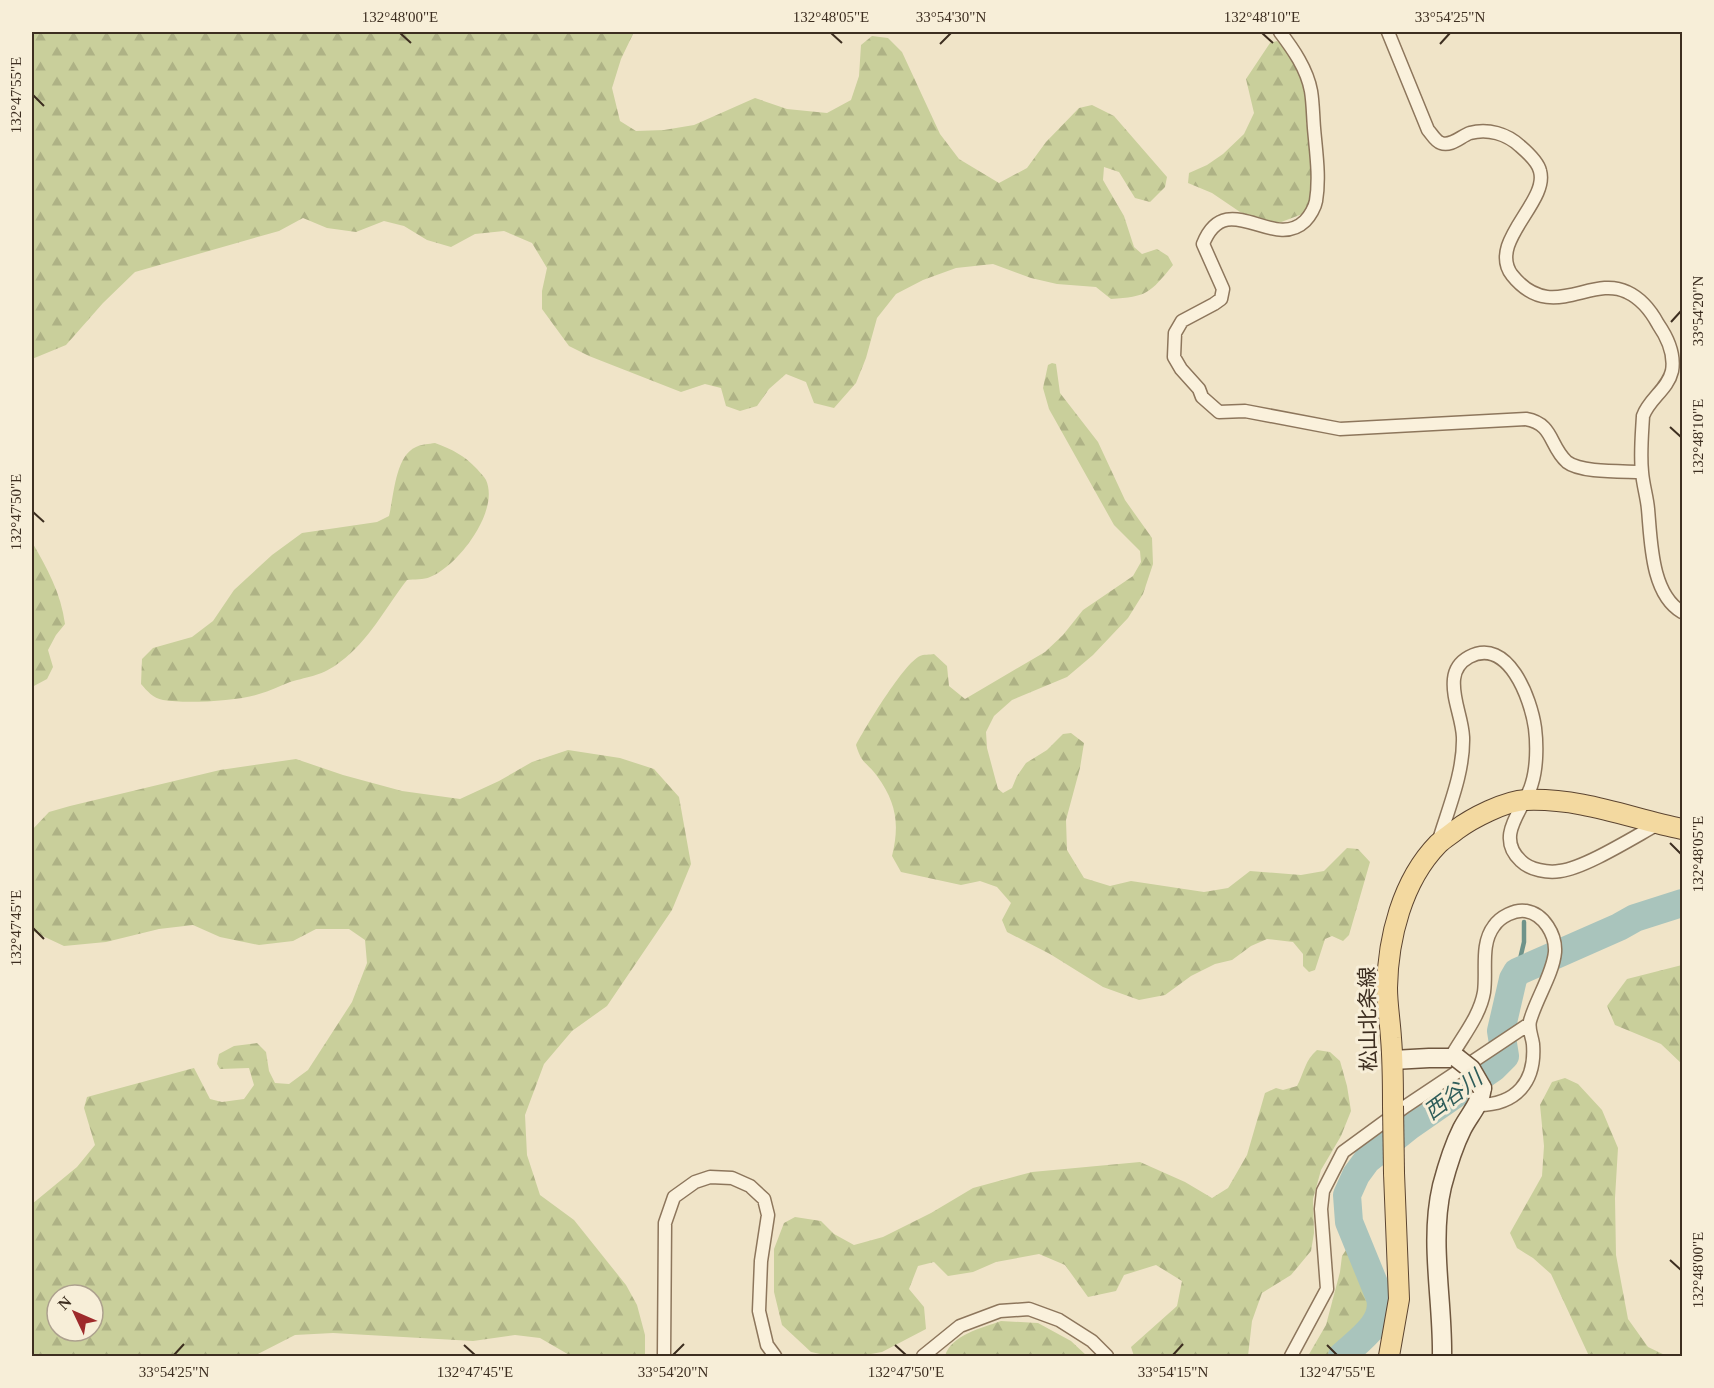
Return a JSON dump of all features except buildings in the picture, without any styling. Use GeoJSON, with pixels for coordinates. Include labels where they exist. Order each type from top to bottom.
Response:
{"type":"FeatureCollection","features":[{"type":"Feature","properties":{"kind":"main road","name":"松山北条線"},"geometry":{"type":"LineString","coordinates":[[1389,1356],[1399,1299],[1394,1173],[1393,1060],[1388,988],[1392,944],[1400,910],[1412,880],[1438,844],[1465,823],[1493,810],[1524,800],[1570,802],[1607,809],[1683,830]]}},
{"type":"Feature","properties":{"kind":"main road"},"geometry":{"type":"LineString","coordinates":[[1393,1060],[1454,1058],[1471,1069],[1480,1097],[1456,1142],[1442,1187],[1436,1240],[1442,1356]]}},
{"type":"Feature","properties":{"kind":"street"},"geometry":{"type":"LineString","coordinates":[[1280,32],[1295,51],[1311,90],[1317,166],[1316,203],[1308,219],[1299,226],[1286,230],[1273,229],[1241,219],[1226,219],[1215,224],[1208,233],[1203,244],[1223,289],[1221,298],[1182,321],[1175,333],[1173,347],[1174,357],[1181,369],[1199,389],[1202,397],[1219,412],[1245,411],[1340,429],[1526,419],[1537,421],[1544,426],[1557,449],[1568,462],[1580,468],[1642,472]]}},
{"type":"Feature","properties":{"kind":"street"},"geometry":{"type":"LineString","coordinates":[[1388,32],[1428,130],[1439,143],[1448,144],[1471,133],[1496,132],[1508,136],[1521,147],[1540,171],[1539,191],[1513,235],[1505,254],[1506,265],[1513,275],[1526,287],[1542,296],[1555,298],[1607,289],[1625,291],[1640,301],[1666,335],[1673,359],[1671,373],[1663,389],[1646,408],[1643,416],[1642,472],[1648,505],[1653,563],[1662,588],[1673,604],[1683,612]]}},
{"type":"Feature","properties":{"kind":"street"},"geometry":{"type":"LineString","coordinates":[[1438,844],[1460,771],[1462,736],[1454,691],[1455,670],[1470,657],[1485,653],[1501,658],[1512,668],[1531,707],[1535,730],[1532,784],[1512,825],[1510,840],[1514,852],[1522,862],[1536,869],[1560,871],[1581,864],[1658,824]]}},
{"type":"Feature","properties":{"kind":"street"},"geometry":{"type":"LineString","coordinates":[[1454,1058],[1474,1019],[1484,993],[1488,934],[1495,923],[1508,914],[1520,910],[1539,917],[1547,925],[1555,952],[1529,1024],[1533,1044],[1528,1077],[1520,1091],[1509,1099],[1494,1105],[1480,1097]]}},
{"type":"Feature","properties":{"kind":"street"},"geometry":{"type":"LineString","coordinates":[[1291,1356],[1327,1289],[1321,1209],[1323,1191],[1343,1152],[1406,1106],[1529,1024]]}},
{"type":"Feature","properties":{"kind":"street"},"geometry":{"type":"LineString","coordinates":[[664,1356],[665,1223],[674,1197],[695,1182],[710,1178],[732,1178],[750,1186],[764,1198],[768,1215],[761,1261],[759,1311],[767,1345],[775,1356]]}},
{"type":"Feature","properties":{"kind":"street"},"geometry":{"type":"LineString","coordinates":[[922,1356],[960,1326],[1000,1311],[1029,1309],[1059,1320],[1092,1341],[1107,1356]]}},
{"type":"Feature","properties":{"kind":"green space"},"geometry":{"type":"Polygon","coordinates":[[[32,32],[634,32],[621,59],[612,88],[620,121],[636,131],[664,130],[694,125],[755,98],[787,109],[827,113],[851,100],[859,76],[861,45],[872,36],[888,38],[902,52],[940,134],[959,159],[999,183],[1027,168],[1046,142],[1079,108],[1092,105],[1114,116],[1167,177],[1165,187],[1150,202],[1135,198],[1119,172],[1104,167],[1103,180],[1124,216],[1134,247],[1142,254],[1157,249],[1168,256],[1173,265],[1147,292],[1133,297],[1111,299],[1096,287],[1057,284],[1031,278],[993,264],[956,268],[923,280],[896,294],[877,318],[866,358],[856,383],[834,408],[814,403],[806,382],[786,374],[769,389],[757,406],[740,411],[726,406],[721,388],[705,384],[681,392],[569,346],[542,309],[542,291],[547,268],[532,243],[504,231],[475,234],[451,247],[427,240],[404,226],[384,221],[356,232],[327,228],[303,218],[279,231],[135,272],[103,303],[66,345],[32,359],[32,32]]]}},
{"type":"Feature","properties":{"kind":"green space"},"geometry":{"type":"Polygon","coordinates":[[[1277,41],[1288,51],[1308,92],[1306,123],[1314,144],[1316,182],[1305,213],[1276,224],[1240,212],[1212,193],[1188,183],[1189,173],[1223,154],[1244,134],[1254,113],[1246,79],[1270,43],[1277,41]]]}},
{"type":"Feature","properties":{"kind":"green space"},"geometry":{"type":"Polygon","coordinates":[[[1056,364],[1060,393],[1098,442],[1125,500],[1152,538],[1153,564],[1143,594],[1128,618],[1093,655],[1067,677],[1012,700],[994,716],[986,732],[987,748],[998,789],[1003,793],[1012,788],[1026,763],[1047,750],[1063,734],[1071,733],[1084,743],[1066,820],[1067,850],[1084,878],[1110,886],[1131,881],[1204,892],[1228,888],[1250,871],[1301,875],[1324,871],[1347,848],[1358,849],[1370,862],[1349,935],[1343,941],[1332,936],[1325,939],[1315,970],[1309,972],[1303,966],[1303,954],[1293,942],[1267,939],[1251,946],[1232,960],[1215,964],[1191,976],[1165,995],[1139,1000],[1103,987],[1050,954],[1007,932],[1002,920],[1011,903],[997,887],[980,881],[961,885],[901,872],[892,856],[896,823],[892,804],[873,771],[862,760],[856,745],[885,697],[905,670],[920,656],[934,654],[947,666],[949,686],[965,699],[1045,652],[1063,635],[1083,610],[1133,576],[1141,562],[1140,551],[1114,525],[1049,409],[1043,388],[1048,365],[1056,364]]]}},
{"type":"Feature","properties":{"kind":"green space"},"geometry":{"type":"Polygon","coordinates":[[[435,443],[463,456],[486,480],[489,493],[482,521],[474,536],[453,562],[428,578],[407,580],[368,634],[350,654],[322,673],[263,693],[225,700],[198,702],[163,700],[153,696],[141,684],[142,659],[153,648],[192,637],[213,621],[234,590],[272,555],[302,533],[377,522],[389,516],[396,477],[404,459],[416,447],[435,443]]]}},
{"type":"Feature","properties":{"kind":"green space"},"geometry":{"type":"Polygon","coordinates":[[[32,542],[57,591],[65,624],[48,650],[53,667],[47,679],[32,687],[32,542]]]}},
{"type":"Feature","properties":{"kind":"green space"},"geometry":{"type":"Polygon","coordinates":[[[568,750],[620,758],[654,769],[679,797],[691,864],[672,910],[607,1006],[572,1031],[544,1064],[525,1115],[527,1155],[540,1195],[574,1220],[626,1285],[637,1305],[645,1335],[645,1356],[571,1356],[540,1338],[515,1335],[473,1341],[333,1333],[295,1335],[254,1356],[39,1356],[32,1353],[32,1204],[77,1167],[95,1145],[84,1108],[87,1097],[194,1068],[210,1099],[222,1102],[244,1099],[254,1085],[249,1068],[220,1069],[217,1064],[219,1054],[234,1046],[257,1043],[266,1052],[269,1071],[275,1083],[289,1084],[308,1070],[352,1002],[367,963],[365,940],[349,929],[316,929],[293,941],[259,945],[220,937],[193,925],[159,929],[106,942],[64,946],[32,931],[32,830],[49,812],[70,806],[220,770],[296,759],[402,791],[460,799],[499,781],[532,762],[568,750]]]}},
{"type":"Feature","properties":{"kind":"green space"},"geometry":{"type":"Polygon","coordinates":[[[1682,965],[1682,1064],[1661,1044],[1615,1025],[1607,1006],[1627,979],[1682,965]]]}},
{"type":"Feature","properties":{"kind":"green space"},"geometry":{"type":"Polygon","coordinates":[[[1317,1050],[1330,1052],[1340,1061],[1351,1111],[1341,1136],[1321,1170],[1313,1199],[1314,1233],[1311,1251],[1291,1275],[1262,1293],[1252,1321],[1248,1356],[1134,1356],[1131,1347],[1177,1306],[1182,1281],[1156,1265],[1124,1275],[1116,1291],[1088,1297],[1065,1265],[1039,1254],[996,1262],[973,1272],[948,1276],[934,1262],[918,1266],[909,1289],[924,1307],[926,1329],[882,1352],[860,1356],[830,1356],[811,1352],[782,1325],[774,1292],[774,1249],[784,1223],[795,1217],[821,1221],[834,1234],[854,1245],[883,1237],[931,1213],[973,1188],[1032,1172],[1140,1162],[1185,1182],[1212,1198],[1228,1188],[1247,1155],[1265,1093],[1276,1088],[1283,1090],[1297,1086],[1307,1062],[1317,1050]]]}},
{"type":"Feature","properties":{"kind":"green space"},"geometry":{"type":"Polygon","coordinates":[[[1565,1078],[1578,1084],[1602,1110],[1618,1148],[1615,1198],[1616,1255],[1628,1319],[1648,1347],[1667,1356],[1589,1356],[1551,1274],[1517,1248],[1510,1233],[1542,1176],[1544,1146],[1540,1105],[1552,1082],[1565,1078]]]}},
{"type":"Feature","properties":{"kind":"green space"},"geometry":{"type":"Polygon","coordinates":[[[1359,1243],[1369,1253],[1374,1275],[1369,1305],[1354,1347],[1349,1356],[1308,1356],[1326,1325],[1342,1256],[1350,1244],[1359,1243]]]}},
{"type":"Feature","properties":{"kind":"green space"},"geometry":{"type":"Polygon","coordinates":[[[1001,1321],[1038,1323],[1071,1341],[1087,1356],[945,1356],[948,1349],[960,1338],[1001,1321]]]}},
{"type":"Feature","properties":{"kind":"waterway","name":"西谷川"},"geometry":{"type":"LineString","coordinates":[[1342,1356],[1370,1330],[1381,1307],[1380,1298],[1349,1222],[1347,1195],[1356,1175],[1367,1160],[1408,1127],[1493,1068],[1505,1056],[1501,1031],[1513,979],[1517,972],[1635,918],[1682,903]]}},
{"type":"Feature","properties":{"kind":"waterway"},"geometry":{"type":"LineString","coordinates":[[1517,972],[1524,942],[1524,922]]}}]}
